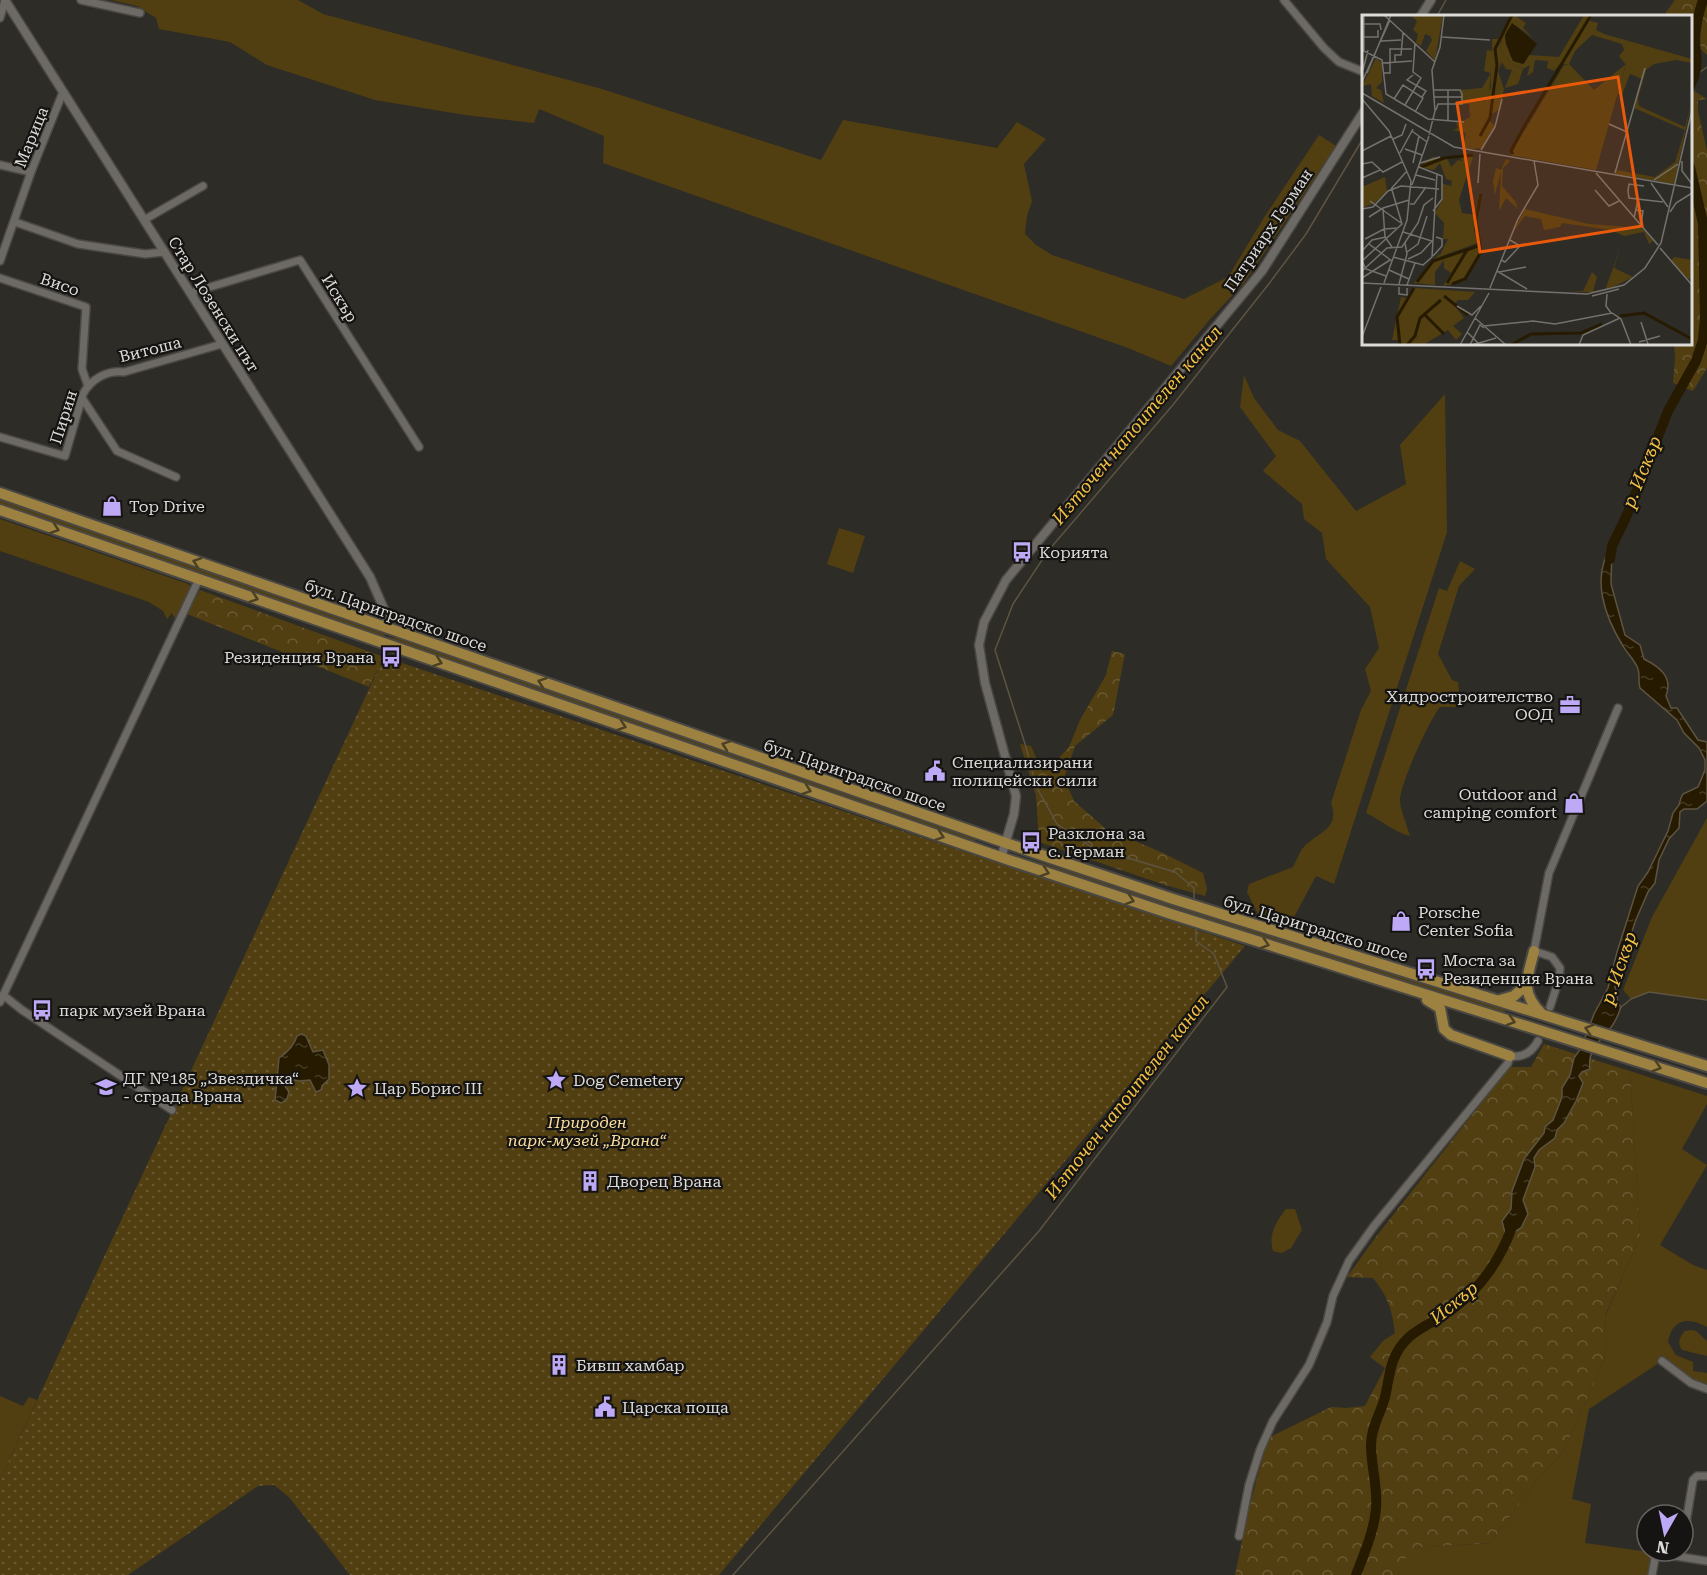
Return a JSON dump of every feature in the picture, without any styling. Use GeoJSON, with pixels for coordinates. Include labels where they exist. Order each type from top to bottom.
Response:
{"type":"FeatureCollection","features":[{"type":"Feature","properties":{"kind":"highway","name":"бул. Цариградско шосе"},"geometry":{"type":"LineString","coordinates":[[0,493],[1006,843],[1173,899],[1497,1000],[1546,1011],[1567,1023],[1707,1066]]}},
{"type":"Feature","properties":{"kind":"highway","name":"бул. Цариградско шосе"},"geometry":{"type":"LineString","coordinates":[[0,510],[1001,858],[1707,1083]]}},
{"type":"Feature","properties":{"kind":"highway"},"geometry":{"type":"LineString","coordinates":[[1534,951],[1527,984],[1529,1000],[1546,1011]]}},
{"type":"Feature","properties":{"kind":"highway"},"geometry":{"type":"LineString","coordinates":[[1497,1000],[1514,996],[1527,984]]}},
{"type":"Feature","properties":{"kind":"highway"},"geometry":{"type":"LineString","coordinates":[[1397,985],[1436,1004],[1440,1008],[1444,1029],[1451,1035],[1510,1056]]}},
{"type":"Feature","properties":{"kind":"highway"},"geometry":{"type":"LineString","coordinates":[[1443,1018],[1452,1011],[1488,1014]]}},
{"type":"Feature","properties":{"kind":"street"},"geometry":{"type":"LineString","coordinates":[[0,18],[5,0]]}},
{"type":"Feature","properties":{"kind":"street","name":"Стар Лозенски път"},"geometry":{"type":"LineString","coordinates":[[5,0],[370,577],[387,616],[385,627]]}},
{"type":"Feature","properties":{"kind":"street"},"geometry":{"type":"LineString","coordinates":[[81,0],[140,13]]}},
{"type":"Feature","properties":{"kind":"street"},"geometry":{"type":"LineString","coordinates":[[1284,0],[1324,48],[1339,62],[1362,71]]}},
{"type":"Feature","properties":{"kind":"street"},"geometry":{"type":"LineString","coordinates":[[1422,15],[1431,0]]}},
{"type":"Feature","properties":{"kind":"street","name":"Марица"},"geometry":{"type":"LineString","coordinates":[[0,261],[31,172],[63,92]]}},
{"type":"Feature","properties":{"kind":"street","name":"Патриарх Герман"},"geometry":{"type":"LineString","coordinates":[[1001,858],[1014,814],[1016,796],[980,657],[981,636],[990,608],[1006,580],[1262,271],[1362,114]]}},
{"type":"Feature","properties":{"kind":"street"},"geometry":{"type":"LineString","coordinates":[[0,165],[31,172]]}},
{"type":"Feature","properties":{"kind":"street"},"geometry":{"type":"LineString","coordinates":[[144,220],[203,186]]}},
{"type":"Feature","properties":{"kind":"street"},"geometry":{"type":"LineString","coordinates":[[15,222],[87,246],[144,254],[164,252]]}},
{"type":"Feature","properties":{"kind":"street","name":"Искър"},"geometry":{"type":"LineString","coordinates":[[190,293],[300,260],[419,447]]}},
{"type":"Feature","properties":{"kind":"street","name":"Висо"},"geometry":{"type":"LineString","coordinates":[[0,278],[86,308],[82,369],[88,386]]}},
{"type":"Feature","properties":{"kind":"street","name":"Витоша"},"geometry":{"type":"LineString","coordinates":[[88,386],[106,373],[124,372],[222,344]]}},
{"type":"Feature","properties":{"kind":"street","name":"Пирин"},"geometry":{"type":"LineString","coordinates":[[0,437],[65,456],[82,398],[88,386]]}},
{"type":"Feature","properties":{"kind":"street"},"geometry":{"type":"LineString","coordinates":[[82,398],[117,451],[176,477]]}},
{"type":"Feature","properties":{"kind":"street"},"geometry":{"type":"LineString","coordinates":[[172,1110],[2,998],[199,579]]}},
{"type":"Feature","properties":{"kind":"street"},"geometry":{"type":"LineString","coordinates":[[1546,1011],[1559,979],[1560,968],[1552,957],[1534,951],[1549,873],[1618,708]]}},
{"type":"Feature","properties":{"kind":"street"},"geometry":{"type":"LineString","coordinates":[[1239,1536],[1249,1485],[1263,1443],[1273,1421],[1308,1365],[1327,1322],[1335,1290],[1349,1261],[1374,1226],[1508,1063],[1510,1056],[1516,1057],[1529,1052],[1538,1041]]}},
{"type":"Feature","properties":{"kind":"street"},"geometry":{"type":"LineString","coordinates":[[1662,1361],[1691,1383],[1707,1389]]}},
{"type":"Feature","properties":{"kind":"street"},"geometry":{"type":"LineString","coordinates":[[1689,1503],[1693,1480],[1697,1476],[1707,1476]]}},
{"type":"Feature","properties":{"kind":"green space"},"geometry":{"type":"Polygon","coordinates":[[[111,0],[298,0],[323,14],[602,89],[821,160],[843,120],[997,148],[1017,122],[1046,139],[1024,164],[1032,201],[1025,234],[1036,245],[1052,255],[1184,299],[1228,277],[1319,135],[1336,146],[1244,283],[1171,366],[1128,348],[603,163],[604,136],[539,109],[534,123],[465,115],[375,100],[267,65],[230,42],[159,29],[156,18],[137,6],[111,0]]]}},
{"type":"Feature","properties":{"kind":"green space"},"geometry":{"type":"Polygon","coordinates":[[[1675,0],[1707,0],[1707,55],[1692,41],[1692,15],[1664,15],[1675,0]]]}},
{"type":"Feature","properties":{"kind":"green space"},"geometry":{"type":"Polygon","coordinates":[[[1692,90],[1707,99],[1698,100],[1698,111],[1707,151],[1707,368],[1693,391],[1673,383],[1674,345],[1692,345],[1692,90]]]}},
{"type":"Feature","properties":{"kind":"green space"},"geometry":{"type":"Polygon","coordinates":[[[1244,375],[1254,398],[1278,430],[1300,441],[1356,511],[1406,484],[1400,445],[1445,394],[1447,532],[1334,884],[1316,876],[1294,917],[1277,915],[1273,922],[1258,914],[1247,892],[1249,884],[1293,867],[1302,849],[1330,825],[1333,819],[1331,803],[1361,710],[1371,691],[1365,669],[1379,648],[1370,607],[1326,559],[1322,533],[1304,519],[1302,504],[1263,471],[1276,456],[1240,407],[1244,375]]]}},
{"type":"Feature","properties":{"kind":"green space"},"geometry":{"type":"Polygon","coordinates":[[[0,499],[386,634],[382,637],[0,504],[0,499]]]}},
{"type":"Feature","properties":{"kind":"green space"},"geometry":{"type":"Polygon","coordinates":[[[0,519],[188,584],[190,590],[175,619],[172,613],[167,619],[163,611],[149,602],[0,551],[0,519]]]}},
{"type":"Feature","properties":{"kind":"green space"},"geometry":{"type":"Polygon","coordinates":[[[839,528],[865,536],[853,573],[827,564],[839,528]]]}},
{"type":"Feature","properties":{"kind":"green space"},"geometry":{"type":"Polygon","coordinates":[[[1460,561],[1475,569],[1459,586],[1438,654],[1452,680],[1458,682],[1461,707],[1440,707],[1410,766],[1400,799],[1410,836],[1398,832],[1366,813],[1439,588],[1447,591],[1460,561]]]}},
{"type":"Feature","properties":{"kind":"green space"},"geometry":{"type":"Polygon","coordinates":[[[200,590],[384,657],[369,687],[187,614],[200,590]]]}},
{"type":"Feature","properties":{"kind":"green space"},"geometry":{"type":"Polygon","coordinates":[[[394,636],[976,840],[886,814],[387,639],[388,637],[395,638],[394,636]]]}},
{"type":"Feature","properties":{"kind":"green space"},"geometry":{"type":"Polygon","coordinates":[[[1112,651],[1125,654],[1113,715],[1075,746],[1064,778],[1074,801],[1106,829],[1203,873],[1207,889],[1205,896],[1165,885],[1039,842],[1036,796],[1020,744],[1031,746],[1039,765],[1055,762],[1069,747],[1080,720],[1106,675],[1112,651]]]}},
{"type":"Feature","properties":{"kind":"green space","name":"Природен парк-музей „Врана“"},"geometry":{"type":"Polygon","coordinates":[[[384,657],[1245,946],[719,1575],[350,1575],[289,1497],[274,1485],[258,1486],[128,1575],[0,1575],[0,1480],[384,657]]]}},
{"type":"Feature","properties":{"kind":"green space"},"geometry":{"type":"Polygon","coordinates":[[[1707,818],[1707,1000],[1649,992],[1631,999],[1623,990],[1652,917],[1707,818]]]}},
{"type":"Feature","properties":{"kind":"green space"},"geometry":{"type":"Polygon","coordinates":[[[1014,855],[1104,881],[1506,1009],[1504,1013],[1013,858],[1014,855]]]}},
{"type":"Feature","properties":{"kind":"green space"},"geometry":{"type":"Polygon","coordinates":[[[1544,1044],[1630,1071],[1640,1237],[1605,1316],[1607,1353],[1564,1451],[1539,1478],[1490,1543],[1410,1548],[1398,1575],[1235,1575],[1249,1508],[1268,1438],[1331,1407],[1365,1406],[1385,1368],[1370,1357],[1383,1341],[1395,1333],[1388,1304],[1373,1278],[1347,1277],[1378,1234],[1510,1067],[1531,1067],[1544,1044]]]}},
{"type":"Feature","properties":{"kind":"green space"},"geometry":{"type":"Polygon","coordinates":[[[1630,1071],[1707,1096],[1707,1104],[1682,1149],[1707,1165],[1660,1245],[1693,1265],[1707,1270],[1707,1327],[1694,1322],[1682,1322],[1673,1328],[1668,1342],[1676,1355],[1693,1362],[1693,1371],[1707,1373],[1707,1384],[1678,1369],[1663,1356],[1656,1365],[1589,1409],[1572,1499],[1591,1504],[1585,1543],[1635,1550],[1635,1563],[1654,1563],[1652,1575],[1398,1575],[1409,1548],[1490,1543],[1539,1478],[1564,1451],[1607,1353],[1605,1317],[1640,1237],[1630,1071]]]}},
{"type":"Feature","properties":{"kind":"green space"},"geometry":{"type":"Polygon","coordinates":[[[1286,1209],[1295,1209],[1302,1230],[1291,1248],[1282,1253],[1273,1251],[1272,1234],[1286,1209]]]}},
{"type":"Feature","properties":{"kind":"green space"},"geometry":{"type":"Polygon","coordinates":[[[1685,1331],[1696,1331],[1707,1341],[1707,1356],[1682,1350],[1679,1343],[1680,1338],[1685,1331]]]}},
{"type":"Feature","properties":{"kind":"green space"},"geometry":{"type":"Polygon","coordinates":[[[0,1396],[23,1406],[29,1397],[37,1400],[0,1480],[0,1396]]]}},
{"type":"Feature","properties":{"kind":"water"},"geometry":{"type":"Polygon","coordinates":[[[1612,546],[1611,584],[1625,635],[1640,645],[1644,659],[1664,673],[1668,683],[1666,696],[1671,708],[1677,708],[1698,740],[1707,742],[1707,801],[1697,809],[1684,809],[1680,812],[1679,828],[1669,839],[1659,860],[1655,883],[1648,892],[1635,922],[1615,986],[1621,1007],[1619,1012],[1612,1026],[1593,1050],[1590,1069],[1579,1076],[1583,1083],[1564,1123],[1557,1130],[1555,1138],[1539,1150],[1534,1158],[1535,1167],[1523,1200],[1528,1214],[1521,1228],[1514,1232],[1507,1241],[1502,1221],[1511,1209],[1512,1191],[1524,1159],[1544,1133],[1545,1127],[1553,1120],[1574,1058],[1581,1048],[1594,1014],[1608,988],[1638,886],[1648,872],[1683,794],[1698,787],[1705,770],[1705,760],[1699,748],[1684,733],[1677,720],[1640,688],[1637,666],[1616,635],[1602,597],[1601,584],[1605,558],[1612,546]]]}},
{"type":"Feature","properties":{"kind":"water"},"geometry":{"type":"Polygon","coordinates":[[[301,1034],[306,1036],[313,1052],[323,1050],[329,1065],[329,1079],[321,1090],[316,1092],[310,1080],[299,1081],[286,1078],[285,1086],[289,1092],[287,1099],[281,1103],[275,1100],[279,1058],[290,1049],[297,1036],[301,1034]]]}},
{"type":"Feature","properties":{"kind":"waterway","name":"Източен напоителен канал"},"geometry":{"type":"LineString","coordinates":[[1438,15],[1446,0]]}},
{"type":"Feature","properties":{"kind":"waterway","name":"р. Искър"},"geometry":{"type":"LineString","coordinates":[[1692,82],[1697,62],[1695,37],[1703,0]]}},
{"type":"Feature","properties":{"kind":"waterway","name":"р. Искър"},"geometry":{"type":"LineString","coordinates":[[1696,75],[1707,67]]}},
{"type":"Feature","properties":{"kind":"waterway","name":"Източен напоителен канал"},"geometry":{"type":"LineString","coordinates":[[1194,900],[1194,888],[1175,872],[1091,847],[1057,824],[1036,786],[995,650],[1013,604],[1048,551],[1172,406],[1268,285],[1306,234],[1362,140]]}},
{"type":"Feature","properties":{"kind":"waterway","name":"р. Искър"},"geometry":{"type":"LineString","coordinates":[[1610,559],[1612,546],[1627,515],[1668,411],[1696,361],[1703,340],[1705,319],[1703,223],[1692,176]]}},
{"type":"Feature","properties":{"kind":"waterway","name":"Източен напоителен канал"},"geometry":{"type":"LineString","coordinates":[[733,1575],[1039,1231],[1227,987],[1214,954],[1196,941],[1196,926]]}},
{"type":"Feature","properties":{"kind":"waterway"},"geometry":{"type":"LineString","coordinates":[[1620,1008],[1631,999],[1649,992],[1707,1000]]}},
{"type":"Feature","properties":{"kind":"waterway","name":"Искър"},"geometry":{"type":"LineString","coordinates":[[1356,1575],[1375,1517],[1376,1493],[1371,1438],[1385,1397],[1393,1361],[1398,1350],[1411,1335],[1454,1308],[1481,1282],[1496,1261],[1512,1227]]}},
{"type":"Feature","properties":{"kind":"place","name":"Top Drive"},"geometry":{"type":"Point","coordinates":[112,506]}},
{"type":"Feature","properties":{"kind":"place","name":"Корията"},"geometry":{"type":"Point","coordinates":[1022,552]}},
{"type":"Feature","properties":{"kind":"place","name":"Резиденция Врана"},"geometry":{"type":"Point","coordinates":[391,657]}},
{"type":"Feature","properties":{"kind":"place","name":"Хидростроителство ООД"},"geometry":{"type":"Point","coordinates":[1570,705]}},
{"type":"Feature","properties":{"kind":"place","name":"Специализирани полицейски сили"},"geometry":{"type":"Point","coordinates":[935,771]}},
{"type":"Feature","properties":{"kind":"place","name":"Outdoor and camping comfort"},"geometry":{"type":"Point","coordinates":[1574,803]}},
{"type":"Feature","properties":{"kind":"place","name":"Разклона за с. Герман"},"geometry":{"type":"Point","coordinates":[1031,842]}},
{"type":"Feature","properties":{"kind":"place","name":"Porsche Center Sofia"},"geometry":{"type":"Point","coordinates":[1401,921]}},
{"type":"Feature","properties":{"kind":"place","name":"Моста за Резиденция Врана"},"geometry":{"type":"Point","coordinates":[1426,969]}},
{"type":"Feature","properties":{"kind":"place","name":"парк музей Врана"},"geometry":{"type":"Point","coordinates":[42,1010]}},
{"type":"Feature","properties":{"kind":"place","name":"Dog Cemetery"},"geometry":{"type":"Point","coordinates":[556,1080]}},
{"type":"Feature","properties":{"kind":"place","name":"ДГ №185 „Звездичка“ - сграда Врана"},"geometry":{"type":"Point","coordinates":[106,1087]}},
{"type":"Feature","properties":{"kind":"place","name":"Цар Борис III"},"geometry":{"type":"Point","coordinates":[357,1088]}},
{"type":"Feature","properties":{"kind":"place","name":"Дворец Врана"},"geometry":{"type":"Point","coordinates":[590,1181]}},
{"type":"Feature","properties":{"kind":"place","name":"Бивш хамбар"},"geometry":{"type":"Point","coordinates":[559,1365]}},
{"type":"Feature","properties":{"kind":"place","name":"Царска поща"},"geometry":{"type":"Point","coordinates":[605,1407]}}]}
